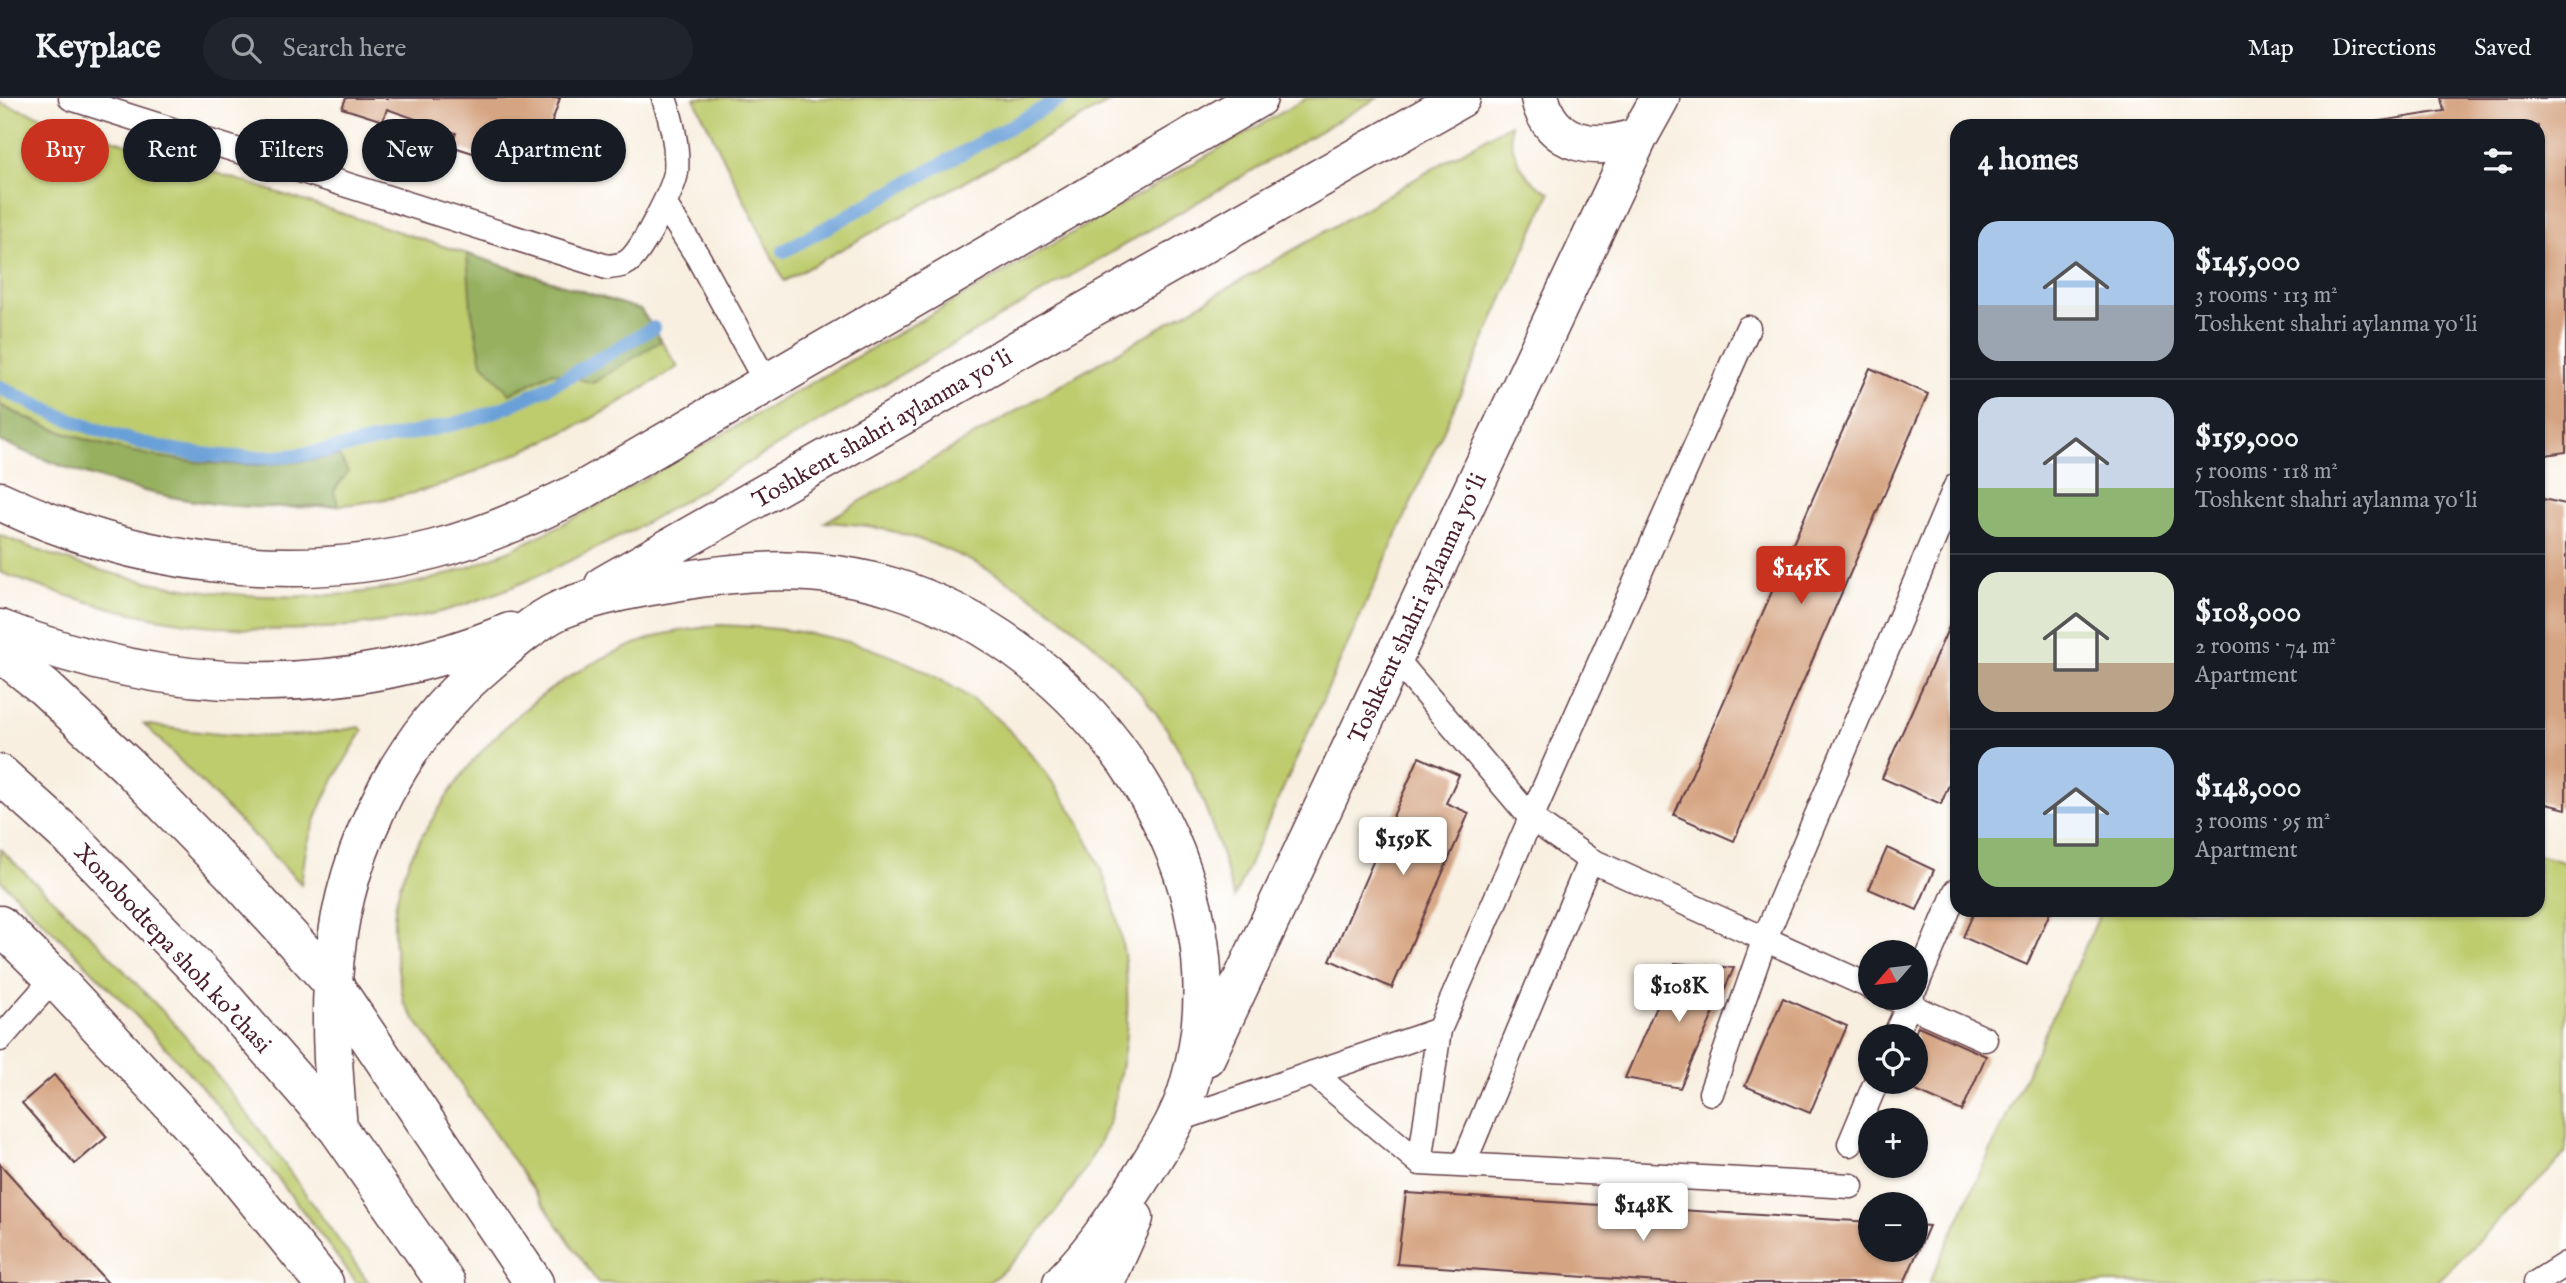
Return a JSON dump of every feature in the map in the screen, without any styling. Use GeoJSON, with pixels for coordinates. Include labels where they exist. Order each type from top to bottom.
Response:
{"type":"FeatureCollection","features":[{"type":"Feature","properties":{"kind":"highway"},"geometry":{"type":"LineString","coordinates":[[0,500],[30,515],[82,534],[135,549],[190,559],[297,566],[379,559],[460,541],[559,502],[1258,98]]}},
{"type":"Feature","properties":{"kind":"highway","name":"Toshkent shahri aylanma yoʻli"},"geometry":{"type":"LineString","coordinates":[[338,1129],[333,1057],[333,984],[338,932],[349,880],[367,830],[405,757],[458,689],[505,649],[558,611],[1461,98]]}},
{"type":"Feature","properties":{"kind":"highway"},"geometry":{"type":"LineString","coordinates":[[1540,98],[1552,126],[1572,138],[1595,145],[1607,145],[1639,136]]}},
{"type":"Feature","properties":{"kind":"highway","name":"Toshkent shahri aylanma yoʻli"},"geometry":{"type":"LineString","coordinates":[[1105,1283],[1177,1120],[1639,136],[1660,98]]}},
{"type":"Feature","properties":{"kind":"highway","name":"Toshkent shahri aylanma yoʻli"},"geometry":{"type":"LineString","coordinates":[[0,629],[57,649],[165,673],[242,682],[281,682],[362,674],[443,656],[489,641],[558,611],[641,588],[713,576],[773,570],[833,574],[892,588],[948,610],[999,638],[1047,673],[1090,716],[1143,788],[1169,841],[1190,895],[1201,954],[1202,1014],[1190,1083],[1177,1120],[1102,1236],[1062,1283]]}},
{"type":"Feature","properties":{"kind":"highway"},"geometry":{"type":"LineString","coordinates":[[0,652],[45,688],[128,766],[232,873],[333,984],[534,1283]]}},
{"type":"Feature","properties":{"kind":"highway","name":"Xonobodtepa shoh ko'chasi"},"geometry":{"type":"LineString","coordinates":[[0,774],[75,842],[179,949],[338,1129],[446,1283]]}},
{"type":"Feature","properties":{"kind":"highway"},"geometry":{"type":"LineString","coordinates":[[0,925],[54,978],[221,1157],[324,1283]]}},
{"type":"Feature","properties":{"kind":"lane"},"geometry":{"type":"LineString","coordinates":[[71,98],[607,267],[619,266],[631,259],[665,205],[676,174],[672,120],[664,98]]}},
{"type":"Feature","properties":{"kind":"lane"},"geometry":{"type":"LineString","coordinates":[[665,205],[698,257],[767,384]]}},
{"type":"Feature","properties":{"kind":"lane"},"geometry":{"type":"LineString","coordinates":[[1420,1163],[1439,1030],[1748,328]]}},
{"type":"Feature","properties":{"kind":"lane"},"geometry":{"type":"LineString","coordinates":[[1711,1093],[1765,938],[1950,500]]}},
{"type":"Feature","properties":{"kind":"lane"},"geometry":{"type":"LineString","coordinates":[[1394,657],[1531,818],[1590,860],[1858,981]]}},
{"type":"Feature","properties":{"kind":"lane"},"geometry":{"type":"LineString","coordinates":[[1464,1165],[1590,860]]}},
{"type":"Feature","properties":{"kind":"lane"},"geometry":{"type":"LineString","coordinates":[[1928,951],[1950,904]]}},
{"type":"Feature","properties":{"kind":"lane"},"geometry":{"type":"LineString","coordinates":[[0,1039],[54,978]]}},
{"type":"Feature","properties":{"kind":"lane"},"geometry":{"type":"LineString","coordinates":[[1928,1008],[1985,1040]]}},
{"type":"Feature","properties":{"kind":"lane"},"geometry":{"type":"LineString","coordinates":[[1177,1120],[1439,1030]]}},
{"type":"Feature","properties":{"kind":"lane"},"geometry":{"type":"LineString","coordinates":[[1313,1073],[1420,1163],[1851,1186]]}},
{"type":"Feature","properties":{"kind":"lane"},"geometry":{"type":"LineString","coordinates":[[1850,1144],[1871,1094]]}},
{"type":"Feature","properties":{"kind":"lane"},"geometry":{"type":"LineString","coordinates":[[2536,1283],[2566,1264]]}},
{"type":"Feature","properties":{"kind":"green space"},"geometry":{"type":"Polygon","coordinates":[[[694,98],[1117,98],[784,281],[694,98]]]}},
{"type":"Feature","properties":{"kind":"green space"},"geometry":{"type":"Polygon","coordinates":[[[1307,98],[1377,98],[633,530],[542,574],[471,603],[392,621],[325,628],[231,628],[184,623],[92,603],[0,572],[0,535],[51,555],[104,571],[159,584],[214,592],[271,596],[327,595],[382,589],[458,571],[526,542],[613,497],[1307,98]]]}},
{"type":"Feature","properties":{"kind":"green space"},"geometry":{"type":"Polygon","coordinates":[[[0,103],[50,119],[21,119],[21,182],[109,182],[109,138],[123,143],[123,182],[221,182],[221,174],[235,179],[235,182],[245,182],[641,310],[678,367],[587,421],[451,482],[395,497],[338,505],[280,507],[222,504],[165,494],[108,481],[53,463],[0,441],[0,103]]]}},
{"type":"Feature","properties":{"kind":"green space"},"geometry":{"type":"Polygon","coordinates":[[[1510,124],[1515,156],[1525,173],[1550,193],[1234,898],[1207,812],[1190,770],[1168,731],[1143,696],[1112,662],[1077,630],[1039,601],[957,554],[915,538],[873,527],[825,522],[1510,124]]]}},
{"type":"Feature","properties":{"kind":"green space"},"geometry":{"type":"Polygon","coordinates":[[[467,254],[641,310],[661,341],[593,383],[553,372],[510,394],[482,363],[471,308],[467,254]]]}},
{"type":"Feature","properties":{"kind":"green space"},"geometry":{"type":"Polygon","coordinates":[[[0,405],[60,431],[123,450],[188,461],[253,465],[339,456],[348,472],[334,491],[338,505],[246,507],[160,495],[105,480],[0,441],[0,405]]]}},
{"type":"Feature","properties":{"kind":"green space"},"geometry":{"type":"Polygon","coordinates":[[[718,625],[820,635],[882,652],[943,681],[973,700],[1013,734],[1048,776],[1068,805],[1101,870],[1122,939],[1126,975],[1125,1047],[1112,1114],[1091,1158],[1057,1210],[1016,1258],[988,1283],[598,1283],[404,1003],[394,937],[400,886],[424,832],[480,753],[532,703],[593,663],[661,635],[718,625]]]}},
{"type":"Feature","properties":{"kind":"green space"},"geometry":{"type":"Polygon","coordinates":[[[144,724],[252,736],[305,735],[360,727],[363,731],[338,772],[317,815],[307,846],[301,884],[144,724]]]}},
{"type":"Feature","properties":{"kind":"green space"},"geometry":{"type":"Polygon","coordinates":[[[0,849],[94,939],[182,1032],[260,1130],[369,1283],[357,1283],[260,1156],[157,1038],[0,880],[0,849]]]}},
{"type":"Feature","properties":{"kind":"green space"},"geometry":{"type":"Polygon","coordinates":[[[2545,857],[2566,863],[2566,1154],[2436,1283],[1929,1283],[2099,917],[2545,917],[2545,857]]]}},
{"type":"Feature","properties":{"kind":"building"},"geometry":{"type":"Polygon","coordinates":[[[346,98],[560,98],[553,119],[471,119],[471,152],[457,148],[457,119],[416,119],[387,109],[384,119],[377,119],[342,108],[346,98]]]}},
{"type":"Feature","properties":{"kind":"building"},"geometry":{"type":"Polygon","coordinates":[[[2441,98],[2566,98],[2566,452],[2545,455],[2545,119],[2393,119],[2444,111],[2441,98]]]}},
{"type":"Feature","properties":{"kind":"building"},"geometry":{"type":"Polygon","coordinates":[[[1870,368],[1928,394],[1734,841],[1674,815],[1870,368]]]}},
{"type":"Feature","properties":{"kind":"building"},"geometry":{"type":"Polygon","coordinates":[[[2545,500],[2566,504],[2566,809],[2545,804],[2545,500]]]}},
{"type":"Feature","properties":{"kind":"building"},"geometry":{"type":"Polygon","coordinates":[[[1950,625],[1950,782],[1941,804],[1882,778],[1950,625]]]}},
{"type":"Feature","properties":{"kind":"building"},"geometry":{"type":"Polygon","coordinates":[[[1419,757],[1459,775],[1446,803],[1469,813],[1392,988],[1330,960],[1419,757]]]}},
{"type":"Feature","properties":{"kind":"building"},"geometry":{"type":"Polygon","coordinates":[[[1887,848],[1934,870],[1917,910],[1869,889],[1887,848]]]}},
{"type":"Feature","properties":{"kind":"building"},"geometry":{"type":"Polygon","coordinates":[[[1972,917],[2048,917],[2027,965],[1963,937],[1972,917]]]}},
{"type":"Feature","properties":{"kind":"building"},"geometry":{"type":"Polygon","coordinates":[[[1675,963],[1734,968],[1680,1088],[1625,1078],[1675,963]]]}},
{"type":"Feature","properties":{"kind":"building"},"geometry":{"type":"Polygon","coordinates":[[[1783,998],[1847,1026],[1810,1113],[1745,1086],[1783,998]]]}},
{"type":"Feature","properties":{"kind":"building"},"geometry":{"type":"Polygon","coordinates":[[[1928,1030],[1986,1056],[1962,1111],[1923,1094],[1928,1094],[1928,1030]]]}},
{"type":"Feature","properties":{"kind":"building"},"geometry":{"type":"Polygon","coordinates":[[[54,1075],[107,1137],[75,1164],[22,1103],[54,1075]]]}},
{"type":"Feature","properties":{"kind":"building"},"geometry":{"type":"Polygon","coordinates":[[[0,1164],[108,1283],[0,1283],[0,1164]]]}},
{"type":"Feature","properties":{"kind":"building"},"geometry":{"type":"Polygon","coordinates":[[[1406,1193],[1858,1221],[1858,1262],[1913,1262],[1904,1283],[1674,1283],[1397,1264],[1406,1193]]]}},
{"type":"Feature","properties":{"kind":"waterway"},"geometry":{"type":"LineString","coordinates":[[784,251],[1062,98]]}},
{"type":"Feature","properties":{"kind":"waterway"},"geometry":{"type":"LineString","coordinates":[[0,387],[65,417],[133,440],[203,454],[239,457],[289,456],[432,429],[493,412],[527,398],[653,328]]}}]}
